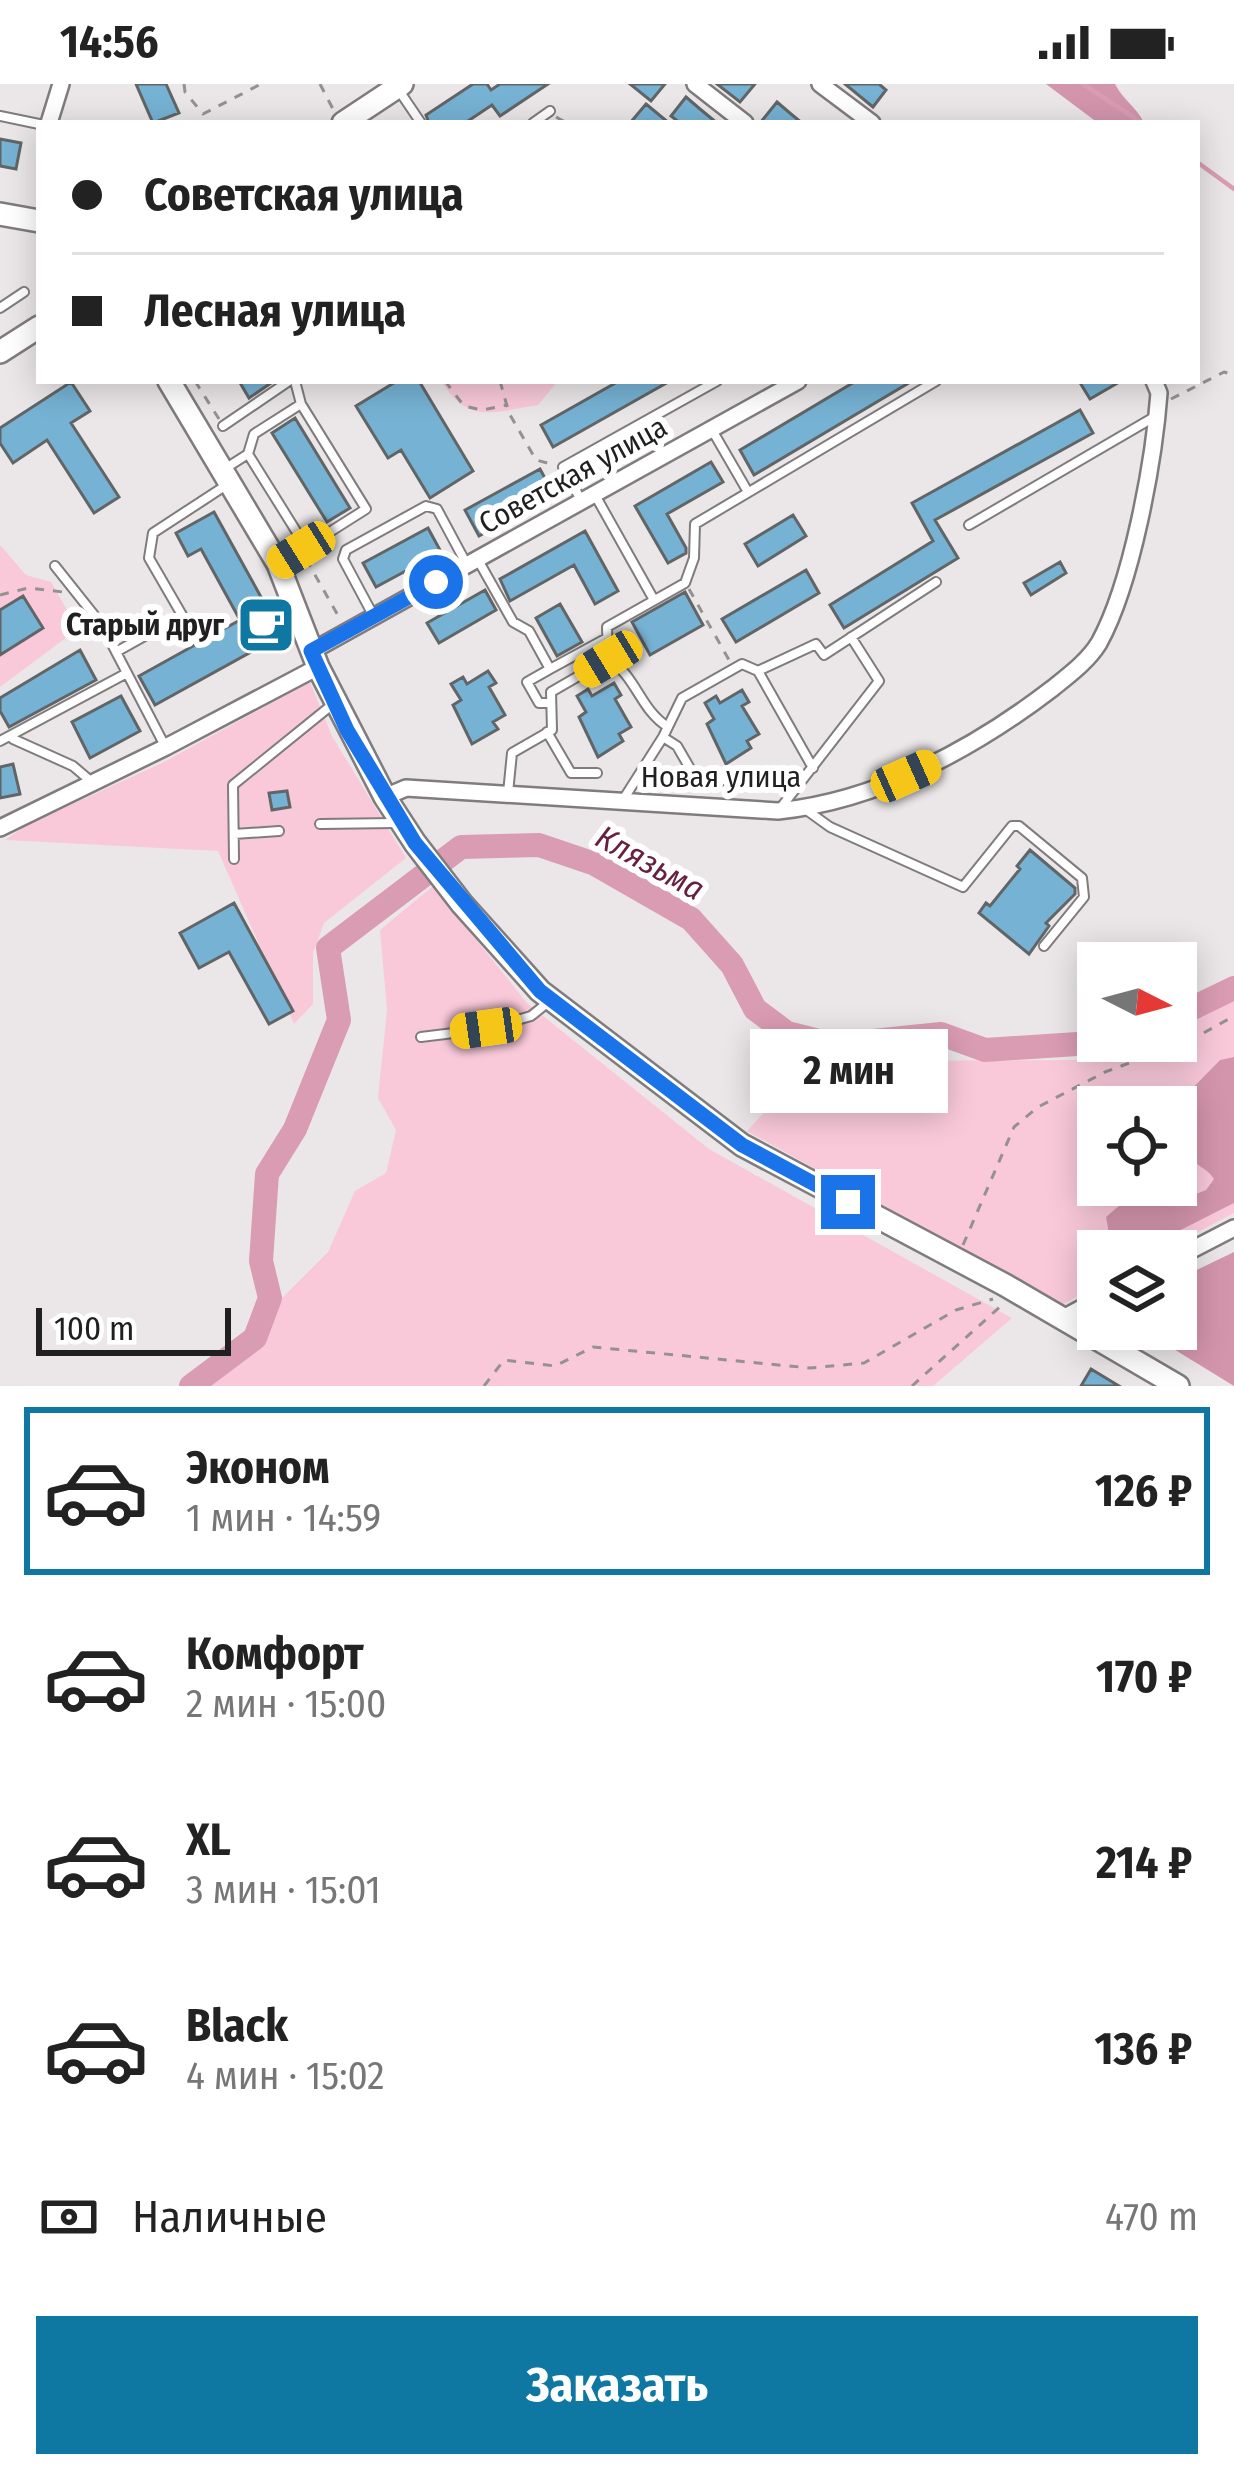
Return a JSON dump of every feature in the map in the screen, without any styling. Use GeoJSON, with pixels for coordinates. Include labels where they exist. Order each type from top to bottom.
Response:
{"type":"FeatureCollection","features":[{"type":"Feature","properties":{"kind":"street"},"geometry":{"type":"LineString","coordinates":[[50,120],[61,84]]}},
{"type":"Feature","properties":{"kind":"street"},"geometry":{"type":"LineString","coordinates":[[695,84],[741,120]]}},
{"type":"Feature","properties":{"kind":"street"},"geometry":{"type":"LineString","coordinates":[[820,84],[868,120]]}},
{"type":"Feature","properties":{"kind":"street"},"geometry":{"type":"LineString","coordinates":[[339,117],[400,86]]}},
{"type":"Feature","properties":{"kind":"street"},"geometry":{"type":"LineString","coordinates":[[0,214],[36,220]]}},
{"type":"Feature","properties":{"kind":"street"},"geometry":{"type":"LineString","coordinates":[[0,352],[36,329]]}},
{"type":"Feature","properties":{"kind":"street"},"geometry":{"type":"LineString","coordinates":[[171,384],[278,564],[334,703],[385,797],[462,904],[553,1000],[742,1145],[1063,1318],[1178,1386]]}},
{"type":"Feature","properties":{"kind":"street","name":"Советская улица"},"geometry":{"type":"LineString","coordinates":[[0,828],[166,747],[315,659],[374,616],[793,384]]}},
{"type":"Feature","properties":{"kind":"street","name":"Новая улица"},"geometry":{"type":"LineString","coordinates":[[385,797],[406,788],[778,811],[862,792],[948,757],[1030,705],[1078,668],[1098,644],[1121,582],[1147,483],[1157,415],[1156,387]]}},
{"type":"Feature","properties":{"kind":"street"},"geometry":{"type":"LineString","coordinates":[[1197,1247],[1234,1228]]}},
{"type":"Feature","properties":{"kind":"street"},"geometry":{"type":"LineString","coordinates":[[1063,1318],[1077,1310]]}},
{"type":"Feature","properties":{"kind":"lane"},"geometry":{"type":"LineString","coordinates":[[400,86],[419,120]]}},
{"type":"Feature","properties":{"kind":"lane"},"geometry":{"type":"LineString","coordinates":[[538,120],[550,112]]}},
{"type":"Feature","properties":{"kind":"lane"},"geometry":{"type":"LineString","coordinates":[[0,116],[36,123]]}},
{"type":"Feature","properties":{"kind":"lane"},"geometry":{"type":"LineString","coordinates":[[0,308],[24,292]]}},
{"type":"Feature","properties":{"kind":"lane"},"geometry":{"type":"LineString","coordinates":[[223,426],[287,384]]}},
{"type":"Feature","properties":{"kind":"lane"},"geometry":{"type":"LineString","coordinates":[[278,564],[366,509],[293,384]]}},
{"type":"Feature","properties":{"kind":"lane"},"geometry":{"type":"LineString","coordinates":[[654,600],[588,497],[563,467],[712,384]]}},
{"type":"Feature","properties":{"kind":"lane"},"geometry":{"type":"LineString","coordinates":[[608,659],[607,627],[686,583],[694,558],[695,524],[930,384]]}},
{"type":"Feature","properties":{"kind":"lane"},"geometry":{"type":"LineString","coordinates":[[116,652],[182,615],[149,558],[152,533],[228,475],[248,454],[254,434],[301,404]]}},
{"type":"Feature","properties":{"kind":"lane"},"geometry":{"type":"LineString","coordinates":[[969,525],[1157,415]]}},
{"type":"Feature","properties":{"kind":"lane"},"geometry":{"type":"LineString","coordinates":[[711,429],[748,492]]}},
{"type":"Feature","properties":{"kind":"lane"},"geometry":{"type":"LineString","coordinates":[[248,454],[306,547]]}},
{"type":"Feature","properties":{"kind":"lane"},"geometry":{"type":"LineString","coordinates":[[374,616],[343,559],[346,550],[426,506],[436,509],[513,622],[529,631],[550,669]]}},
{"type":"Feature","properties":{"kind":"lane"},"geometry":{"type":"LineString","coordinates":[[55,566],[102,625],[166,747]]}},
{"type":"Feature","properties":{"kind":"lane"},"geometry":{"type":"LineString","coordinates":[[758,671],[816,644],[824,655],[935,582]]}},
{"type":"Feature","properties":{"kind":"lane"},"geometry":{"type":"LineString","coordinates":[[551,703],[539,703],[527,682],[608,638]]}},
{"type":"Feature","properties":{"kind":"lane"},"geometry":{"type":"LineString","coordinates":[[778,811],[879,681],[851,638]]}},
{"type":"Feature","properties":{"kind":"lane"},"geometry":{"type":"LineString","coordinates":[[508,795],[512,753],[552,730],[551,692],[608,659]]}},
{"type":"Feature","properties":{"kind":"lane"},"geometry":{"type":"LineString","coordinates":[[608,659],[623,668],[699,784],[724,779]]}},
{"type":"Feature","properties":{"kind":"lane"},"geometry":{"type":"LineString","coordinates":[[621,804],[682,698],[742,664],[758,671],[813,768]]}},
{"type":"Feature","properties":{"kind":"lane"},"geometry":{"type":"LineString","coordinates":[[11,739],[128,673]]}},
{"type":"Feature","properties":{"kind":"lane"},"geometry":{"type":"LineString","coordinates":[[234,859],[233,785],[334,703]]}},
{"type":"Feature","properties":{"kind":"lane"},"geometry":{"type":"LineString","coordinates":[[548,732],[571,773],[597,772]]}},
{"type":"Feature","properties":{"kind":"lane"},"geometry":{"type":"LineString","coordinates":[[0,739],[11,739],[73,766],[93,783]]}},
{"type":"Feature","properties":{"kind":"lane"},"geometry":{"type":"LineString","coordinates":[[804,808],[830,827],[963,887],[1012,826],[1018,826],[1082,878],[1084,897],[1044,946]]}},
{"type":"Feature","properties":{"kind":"lane"},"geometry":{"type":"LineString","coordinates":[[320,824],[402,823]]}},
{"type":"Feature","properties":{"kind":"lane"},"geometry":{"type":"LineString","coordinates":[[234,834],[279,831]]}},
{"type":"Feature","properties":{"kind":"lane"},"geometry":{"type":"LineString","coordinates":[[421,1037],[531,1016],[553,1000]]}},
{"type":"Feature","properties":{"kind":"path"},"geometry":{"type":"LineString","coordinates":[[184,84],[203,114],[261,84]]}},
{"type":"Feature","properties":{"kind":"path"},"geometry":{"type":"LineString","coordinates":[[320,84],[339,117]]}},
{"type":"Feature","properties":{"kind":"path"},"geometry":{"type":"LineString","coordinates":[[1156,387],[1171,399],[1224,373],[1234,375]]}},
{"type":"Feature","properties":{"kind":"path"},"geometry":{"type":"LineString","coordinates":[[447,384],[464,406],[482,410],[507,405]]}},
{"type":"Feature","properties":{"kind":"path"},"geometry":{"type":"LineString","coordinates":[[501,384],[536,460],[563,467]]}},
{"type":"Feature","properties":{"kind":"path"},"geometry":{"type":"LineString","coordinates":[[686,583],[734,669]]}},
{"type":"Feature","properties":{"kind":"path"},"geometry":{"type":"LineString","coordinates":[[0,595],[28,588],[75,592]]}},
{"type":"Feature","properties":{"kind":"path"},"geometry":{"type":"LineString","coordinates":[[954,1258],[968,1237],[1014,1127],[1038,1107],[1106,1072],[1190,1041],[1234,1016]]}},
{"type":"Feature","properties":{"kind":"path"},"geometry":{"type":"LineString","coordinates":[[484,1386],[504,1360],[555,1366],[593,1347],[810,1368],[863,1364],[956,1310],[998,1297],[1006,1302],[912,1386]]}},
{"type":"Feature","properties":{"kind":"shaded area"},"geometry":{"type":"Polygon","coordinates":[[[1046,84],[1115,84],[1142,120],[1094,120],[1046,84]]]}},
{"type":"Feature","properties":{"kind":"shaded area"},"geometry":{"type":"Polygon","coordinates":[[[443,384],[556,384],[538,405],[494,412],[472,410],[443,384]]]}},
{"type":"Feature","properties":{"kind":"shaded area"},"geometry":{"type":"Polygon","coordinates":[[[0,545],[26,575],[51,582],[78,629],[0,687],[0,545]]]}},
{"type":"Feature","properties":{"kind":"shaded area"},"geometry":{"type":"Polygon","coordinates":[[[310,682],[332,736],[406,858],[324,923],[313,953],[313,1004],[294,1024],[218,851],[5,840],[25,826],[164,762],[310,682]]]}},
{"type":"Feature","properties":{"kind":"shaded area"},"geometry":{"type":"Polygon","coordinates":[[[433,886],[527,1003],[709,1149],[1012,1318],[933,1386],[210,1386],[264,1345],[281,1299],[328,1252],[355,1191],[386,1173],[396,1130],[378,1098],[387,1010],[380,930],[433,886]]]}},
{"type":"Feature","properties":{"kind":"shaded area"},"geometry":{"type":"Polygon","coordinates":[[[1234,997],[1234,1057],[1220,1060],[1195,1086],[1077,1086],[1077,1206],[1128,1206],[1128,1230],[1077,1230],[1077,1297],[1062,1305],[747,1131],[811,1061],[1197,1062],[1197,1018],[1234,997]]]}},
{"type":"Feature","properties":{"kind":"shaded area"},"geometry":{"type":"Polygon","coordinates":[[[1234,1057],[1234,1203],[1181,1230],[1108,1230],[1106,1217],[1119,1206],[1197,1206],[1197,1193],[1214,1179],[1197,1164],[1195,1086],[1220,1060],[1234,1057]]]}},
{"type":"Feature","properties":{"kind":"shaded area"},"geometry":{"type":"Polygon","coordinates":[[[1197,1163],[1207,1167],[1214,1179],[1197,1193],[1197,1163]]]}},
{"type":"Feature","properties":{"kind":"shaded area"},"geometry":{"type":"Polygon","coordinates":[[[1234,1203],[1234,1213],[1197,1233],[1179,1230],[1234,1203]]]}},
{"type":"Feature","properties":{"kind":"shaded area"},"geometry":{"type":"Polygon","coordinates":[[[1234,1252],[1234,1386],[1175,1350],[1197,1350],[1197,1270],[1234,1252]]]}},
{"type":"Feature","properties":{"kind":"building"},"geometry":{"type":"Polygon","coordinates":[[[136,84],[166,84],[179,113],[152,120],[136,84]]]}},
{"type":"Feature","properties":{"kind":"building"},"geometry":{"type":"Polygon","coordinates":[[[473,84],[487,84],[491,90],[500,84],[548,84],[500,116],[492,105],[470,120],[428,120],[426,115],[473,84]]]}},
{"type":"Feature","properties":{"kind":"building"},"geometry":{"type":"Polygon","coordinates":[[[630,84],[665,84],[651,101],[630,84]]]}},
{"type":"Feature","properties":{"kind":"building"},"geometry":{"type":"Polygon","coordinates":[[[717,84],[755,84],[740,102],[717,84]]]}},
{"type":"Feature","properties":{"kind":"building"},"geometry":{"type":"Polygon","coordinates":[[[845,84],[879,84],[886,90],[873,107],[845,84]]]}},
{"type":"Feature","properties":{"kind":"building"},"geometry":{"type":"Polygon","coordinates":[[[686,97],[713,120],[676,120],[671,116],[686,97]]]}},
{"type":"Feature","properties":{"kind":"building"},"geometry":{"type":"Polygon","coordinates":[[[777,102],[798,120],[762,120],[777,102]]]}},
{"type":"Feature","properties":{"kind":"building"},"geometry":{"type":"Polygon","coordinates":[[[646,104],[665,120],[633,120],[646,104]]]}},
{"type":"Feature","properties":{"kind":"building"},"geometry":{"type":"Polygon","coordinates":[[[0,139],[21,143],[16,169],[0,166],[0,139]]]}},
{"type":"Feature","properties":{"kind":"building"},"geometry":{"type":"Polygon","coordinates":[[[72,384],[90,411],[71,423],[119,497],[94,513],[47,440],[13,463],[0,443],[0,428],[72,384]]]}},
{"type":"Feature","properties":{"kind":"building"},"geometry":{"type":"Polygon","coordinates":[[[241,384],[270,384],[249,398],[241,384]]]}},
{"type":"Feature","properties":{"kind":"building"},"geometry":{"type":"Polygon","coordinates":[[[392,384],[421,384],[473,471],[430,498],[401,450],[388,458],[356,406],[392,384]]]}},
{"type":"Feature","properties":{"kind":"building"},"geometry":{"type":"Polygon","coordinates":[[[614,384],[665,384],[553,447],[541,425],[614,384]]]}},
{"type":"Feature","properties":{"kind":"building"},"geometry":{"type":"Polygon","coordinates":[[[851,384],[907,384],[754,475],[740,450],[851,384]]]}},
{"type":"Feature","properties":{"kind":"building"},"geometry":{"type":"Polygon","coordinates":[[[1081,384],[1116,384],[1090,399],[1081,384]]]}},
{"type":"Feature","properties":{"kind":"building"},"geometry":{"type":"Polygon","coordinates":[[[1080,410],[1093,433],[935,520],[958,558],[844,628],[830,605],[933,541],[912,503],[1080,410]]]}},
{"type":"Feature","properties":{"kind":"building"},"geometry":{"type":"Polygon","coordinates":[[[295,418],[350,508],[327,522],[272,433],[295,418]]]}},
{"type":"Feature","properties":{"kind":"building"},"geometry":{"type":"Polygon","coordinates":[[[711,462],[723,482],[667,514],[686,548],[686,553],[668,563],[635,506],[711,462]]]}},
{"type":"Feature","properties":{"kind":"building"},"geometry":{"type":"Polygon","coordinates":[[[540,469],[554,495],[533,506],[529,499],[495,518],[499,525],[479,536],[465,510],[540,469]]]}},
{"type":"Feature","properties":{"kind":"building"},"geometry":{"type":"Polygon","coordinates":[[[214,512],[282,635],[155,705],[139,676],[240,620],[201,549],[188,556],[176,533],[214,512]]]}},
{"type":"Feature","properties":{"kind":"building"},"geometry":{"type":"Polygon","coordinates":[[[793,515],[806,536],[758,566],[745,544],[793,515]]]}},
{"type":"Feature","properties":{"kind":"building"},"geometry":{"type":"Polygon","coordinates":[[[428,528],[441,552],[376,587],[363,563],[428,528]]]}},
{"type":"Feature","properties":{"kind":"building"},"geometry":{"type":"Polygon","coordinates":[[[585,531],[618,591],[595,604],[574,565],[510,601],[500,579],[585,531]]]}},
{"type":"Feature","properties":{"kind":"building"},"geometry":{"type":"Polygon","coordinates":[[[1060,562],[1066,573],[1031,595],[1024,583],[1060,562]]]}},
{"type":"Feature","properties":{"kind":"building"},"geometry":{"type":"Polygon","coordinates":[[[806,570],[819,593],[736,642],[722,619],[806,570]]]}},
{"type":"Feature","properties":{"kind":"building"},"geometry":{"type":"Polygon","coordinates":[[[485,590],[496,610],[439,643],[427,623],[485,590]]]}},
{"type":"Feature","properties":{"kind":"building"},"geometry":{"type":"Polygon","coordinates":[[[685,592],[703,625],[650,655],[632,622],[685,592]]]}},
{"type":"Feature","properties":{"kind":"building"},"geometry":{"type":"Polygon","coordinates":[[[23,596],[43,628],[0,655],[0,610],[23,596]]]}},
{"type":"Feature","properties":{"kind":"building"},"geometry":{"type":"Polygon","coordinates":[[[560,604],[582,642],[557,656],[536,618],[560,604]]]}},
{"type":"Feature","properties":{"kind":"building"},"geometry":{"type":"Polygon","coordinates":[[[80,650],[96,680],[9,727],[0,711],[0,698],[80,650]]]}},
{"type":"Feature","properties":{"kind":"building"},"geometry":{"type":"Polygon","coordinates":[[[488,671],[496,683],[489,687],[505,715],[493,722],[498,729],[472,744],[453,705],[461,700],[451,684],[463,677],[467,684],[488,671]]]}},
{"type":"Feature","properties":{"kind":"building"},"geometry":{"type":"Polygon","coordinates":[[[614,683],[621,695],[615,699],[631,727],[619,734],[623,741],[598,757],[579,717],[586,712],[577,696],[588,689],[592,696],[614,683]]]}},
{"type":"Feature","properties":{"kind":"building"},"geometry":{"type":"Polygon","coordinates":[[[742,690],[749,702],[742,706],[759,734],[747,741],[751,748],[726,764],[707,724],[714,719],[705,703],[716,696],[720,703],[742,690]]]}},
{"type":"Feature","properties":{"kind":"building"},"geometry":{"type":"Polygon","coordinates":[[[121,696],[140,731],[90,758],[72,722],[121,696]]]}},
{"type":"Feature","properties":{"kind":"building"},"geometry":{"type":"Polygon","coordinates":[[[13,764],[20,794],[0,798],[0,767],[13,764]]]}},
{"type":"Feature","properties":{"kind":"building"},"geometry":{"type":"Polygon","coordinates":[[[287,791],[290,807],[272,810],[269,793],[287,791]]]}},
{"type":"Feature","properties":{"kind":"building"},"geometry":{"type":"Polygon","coordinates":[[[1030,850],[1075,888],[1075,894],[1046,923],[1049,926],[1029,954],[979,913],[1020,869],[1017,866],[1030,850]]]}},
{"type":"Feature","properties":{"kind":"building"},"geometry":{"type":"Polygon","coordinates":[[[234,903],[293,1011],[269,1024],[229,952],[199,968],[180,933],[234,903]]]}},
{"type":"Feature","properties":{"kind":"building"},"geometry":{"type":"Polygon","coordinates":[[[1091,1369],[1119,1386],[1081,1386],[1091,1369]]]}},
{"type":"Feature","properties":{"kind":"waterway"},"geometry":{"type":"LineString","coordinates":[[1083,84],[1137,120]]}},
{"type":"Feature","properties":{"kind":"waterway"},"geometry":{"type":"LineString","coordinates":[[1200,164],[1234,189]]}},
{"type":"Feature","properties":{"kind":"waterway","name":"Клязьма"},"geometry":{"type":"LineString","coordinates":[[191,1386],[255,1338],[270,1298],[261,1261],[267,1174],[295,1129],[339,1020],[328,948],[461,847],[539,845],[595,864],[691,919],[732,965],[755,1009],[787,1033],[834,1045],[941,1034],[985,1050],[1077,1044]]}},
{"type":"Feature","properties":{"kind":"waterway","name":"Клязьма"},"geometry":{"type":"LineString","coordinates":[[1197,1006],[1234,988]]}},
{"type":"Feature","properties":{"kind":"place","name":"Старый друг"},"geometry":{"type":"Point","coordinates":[266,625]}},
{"type":"Feature","properties":{"kind":"route"},"geometry":{"type":"LineString","coordinates":[[436,582],[311,651],[347,730],[415,843],[540,991],[742,1145],[848,1202]]}}]}
